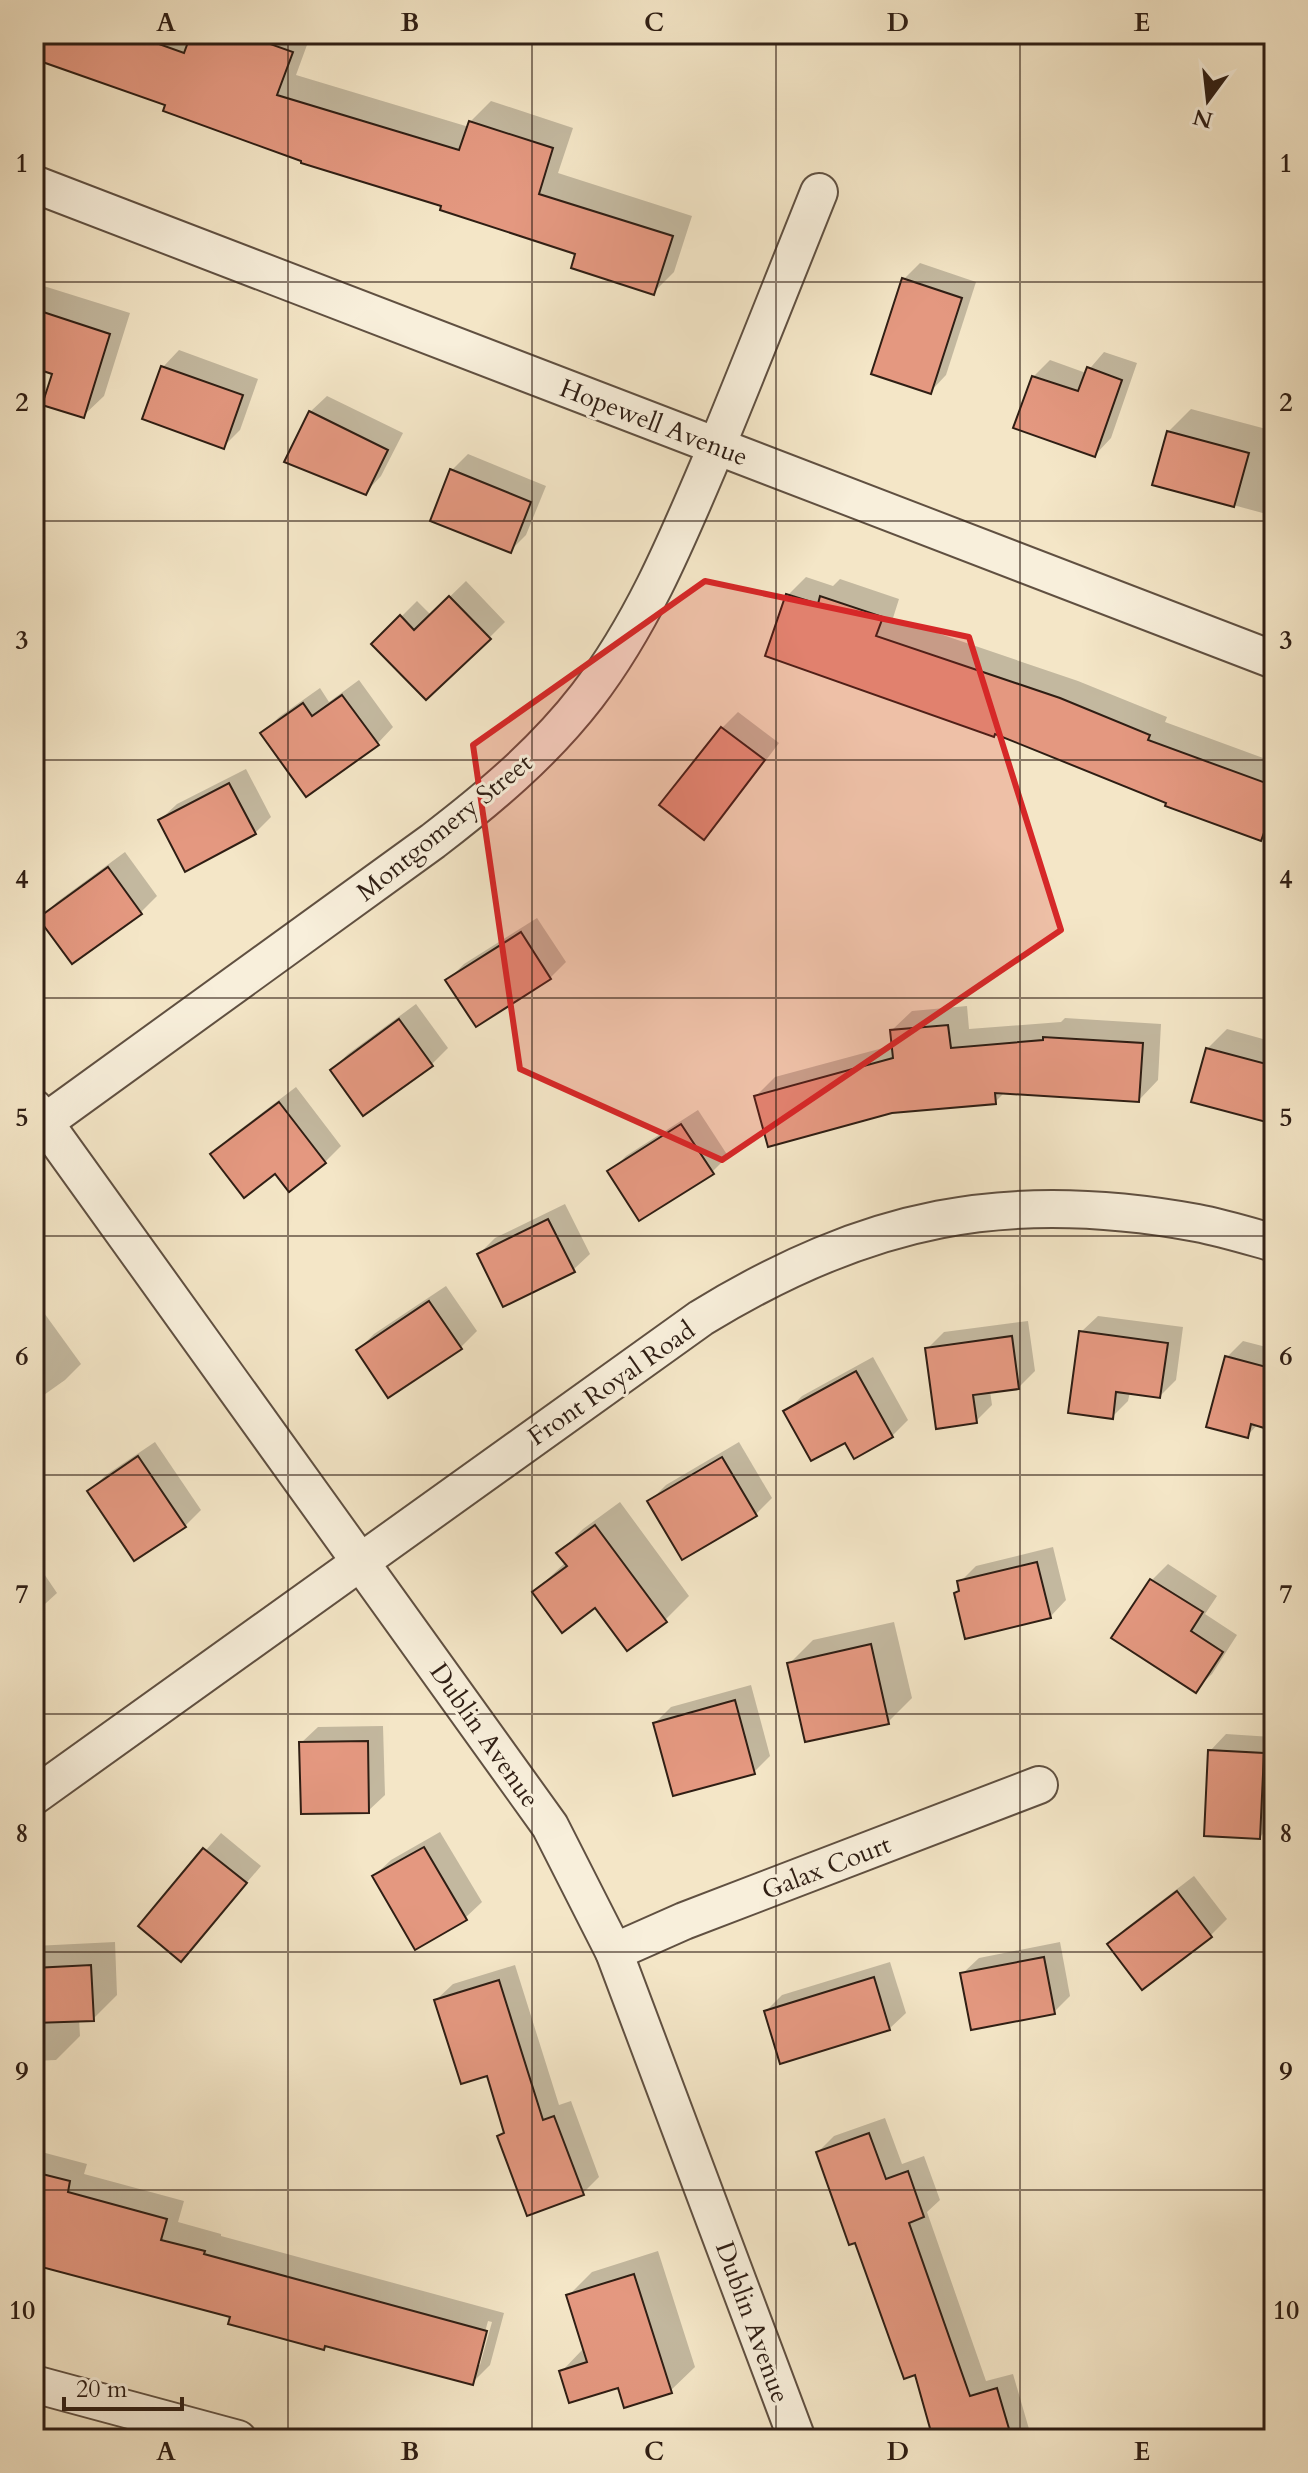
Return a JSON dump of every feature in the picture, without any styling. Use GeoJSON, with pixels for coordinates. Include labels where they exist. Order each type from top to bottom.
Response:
{"type":"FeatureCollection","features":[{"type":"Feature","properties":{"kind":"street","name":"Hopewell Avenue"},"geometry":{"type":"LineString","coordinates":[[34,184],[1274,660]]}},
{"type":"Feature","properties":{"kind":"street","name":"Montgomery Street"},"geometry":{"type":"LineString","coordinates":[[38,1120],[433,841],[496,793],[536,755],[586,697],[633,627],[668,561],[819,192]]}},
{"type":"Feature","properties":{"kind":"street","name":"Dublin Avenue"},"geometry":{"type":"LineString","coordinates":[[38,1120],[361,1561],[550,1826],[614,1952],[797,2439]]}},
{"type":"Feature","properties":{"kind":"street","name":"Front Royal Road"},"geometry":{"type":"LineString","coordinates":[[34,1796],[701,1318],[753,1286],[821,1254],[872,1235],[938,1219],[1046,1208],[1102,1209],[1199,1223],[1274,1243]]}},
{"type":"Feature","properties":{"kind":"street","name":"Galax Court"},"geometry":{"type":"LineString","coordinates":[[614,1952],[699,1915],[1039,1785]]}},
{"type":"Feature","properties":{"kind":"street"},"geometry":{"type":"LineString","coordinates":[[34,2384],[238,2439]]}},
{"type":"Feature","properties":{"kind":"highlighted area"},"geometry":{"type":"Polygon","coordinates":[[[705,581],[969,637],[1061,930],[722,1160],[520,1069],[473,745],[705,581]]]}},
{"type":"Feature","properties":{"kind":"building"},"geometry":{"type":"Polygon","coordinates":[[[41,34],[131,34],[184,53],[191,34],[242,34],[293,52],[277,95],[459,150],[469,121],[553,148],[539,194],[673,236],[654,295],[571,268],[575,254],[440,210],[441,206],[301,163],[163,111],[165,105],[34,59],[41,34]]]}},
{"type":"Feature","properties":{"kind":"building"},"geometry":{"type":"Polygon","coordinates":[[[902,278],[962,298],[931,394],[871,374],[902,278]]]}},
{"type":"Feature","properties":{"kind":"building"},"geometry":{"type":"Polygon","coordinates":[[[34,309],[110,334],[84,418],[42,405],[52,374],[34,368],[34,309]]]}},
{"type":"Feature","properties":{"kind":"building"},"geometry":{"type":"Polygon","coordinates":[[[161,366],[243,395],[224,449],[142,419],[161,366]]]}},
{"type":"Feature","properties":{"kind":"building"},"geometry":{"type":"Polygon","coordinates":[[[1087,367],[1122,380],[1095,457],[1013,428],[1032,376],[1078,391],[1087,367]]]}},
{"type":"Feature","properties":{"kind":"building"},"geometry":{"type":"Polygon","coordinates":[[[309,411],[388,450],[366,495],[284,462],[309,411]]]}},
{"type":"Feature","properties":{"kind":"building"},"geometry":{"type":"Polygon","coordinates":[[[1167,431],[1249,453],[1234,507],[1152,485],[1167,431]]]}},
{"type":"Feature","properties":{"kind":"building"},"geometry":{"type":"Polygon","coordinates":[[[450,469],[531,502],[511,553],[430,521],[450,469]]]}},
{"type":"Feature","properties":{"kind":"building"},"geometry":{"type":"Polygon","coordinates":[[[786,594],[818,604],[820,596],[883,617],[876,636],[1060,698],[1150,735],[1148,740],[1274,786],[1274,805],[1261,841],[1165,806],[1166,803],[995,734],[994,737],[765,656],[786,594]]]}},
{"type":"Feature","properties":{"kind":"building"},"geometry":{"type":"Polygon","coordinates":[[[449,596],[491,639],[426,700],[371,644],[400,615],[414,630],[449,596]]]}},
{"type":"Feature","properties":{"kind":"building"},"geometry":{"type":"Polygon","coordinates":[[[342,695],[379,745],[306,797],[260,733],[303,703],[312,716],[342,695]]]}},
{"type":"Feature","properties":{"kind":"building"},"geometry":{"type":"Polygon","coordinates":[[[721,727],[765,760],[704,840],[659,805],[721,727]]]}},
{"type":"Feature","properties":{"kind":"building"},"geometry":{"type":"Polygon","coordinates":[[[229,783],[256,834],[185,872],[158,820],[229,783]]]}},
{"type":"Feature","properties":{"kind":"building"},"geometry":{"type":"Polygon","coordinates":[[[108,867],[142,914],[72,964],[38,918],[108,867]]]}},
{"type":"Feature","properties":{"kind":"building"},"geometry":{"type":"Polygon","coordinates":[[[521,932],[551,979],[476,1027],[445,980],[521,932]]]}},
{"type":"Feature","properties":{"kind":"building"},"geometry":{"type":"Polygon","coordinates":[[[399,1019],[433,1066],[363,1116],[330,1070],[399,1019]]]}},
{"type":"Feature","properties":{"kind":"building"},"geometry":{"type":"Polygon","coordinates":[[[948,1025],[951,1048],[1043,1040],[1043,1037],[1143,1043],[1139,1102],[995,1093],[996,1104],[892,1113],[768,1147],[754,1096],[893,1058],[890,1030],[948,1025]]]}},
{"type":"Feature","properties":{"kind":"building"},"geometry":{"type":"Polygon","coordinates":[[[1206,1048],[1274,1066],[1274,1124],[1191,1102],[1206,1048]]]}},
{"type":"Feature","properties":{"kind":"building"},"geometry":{"type":"Polygon","coordinates":[[[279,1102],[326,1163],[289,1192],[275,1174],[244,1198],[210,1154],[279,1102]]]}},
{"type":"Feature","properties":{"kind":"building"},"geometry":{"type":"Polygon","coordinates":[[[681,1124],[714,1174],[639,1221],[607,1171],[681,1124]]]}},
{"type":"Feature","properties":{"kind":"building"},"geometry":{"type":"Polygon","coordinates":[[[548,1219],[575,1272],[503,1307],[477,1254],[548,1219]]]}},
{"type":"Feature","properties":{"kind":"building"},"geometry":{"type":"Polygon","coordinates":[[[429,1301],[462,1349],[388,1398],[356,1350],[429,1301]]]}},
{"type":"Feature","properties":{"kind":"building"},"geometry":{"type":"Polygon","coordinates":[[[1079,1331],[1168,1343],[1160,1398],[1116,1392],[1113,1419],[1068,1413],[1079,1331]]]}},
{"type":"Feature","properties":{"kind":"building"},"geometry":{"type":"Polygon","coordinates":[[[1012,1336],[1019,1389],[973,1395],[977,1423],[936,1429],[925,1348],[1012,1336]]]}},
{"type":"Feature","properties":{"kind":"building"},"geometry":{"type":"Polygon","coordinates":[[[1225,1356],[1274,1369],[1274,1431],[1251,1424],[1248,1438],[1206,1427],[1225,1356]]]}},
{"type":"Feature","properties":{"kind":"building"},"geometry":{"type":"Polygon","coordinates":[[[856,1371],[893,1437],[854,1459],[845,1443],[811,1461],[783,1411],[856,1371]]]}},
{"type":"Feature","properties":{"kind":"building"},"geometry":{"type":"Polygon","coordinates":[[[138,1456],[186,1527],[134,1561],[87,1491],[138,1456]]]}},
{"type":"Feature","properties":{"kind":"building"},"geometry":{"type":"Polygon","coordinates":[[[722,1457],[757,1516],[682,1560],[647,1501],[722,1457]]]}},
{"type":"Feature","properties":{"kind":"building"},"geometry":{"type":"Polygon","coordinates":[[[595,1525],[667,1622],[627,1651],[595,1608],[562,1633],[532,1592],[567,1566],[556,1553],[595,1525]]]}},
{"type":"Feature","properties":{"kind":"building"},"geometry":{"type":"Polygon","coordinates":[[[1037,1562],[1051,1618],[965,1639],[954,1593],[959,1591],[957,1581],[1037,1562]]]}},
{"type":"Feature","properties":{"kind":"building"},"geometry":{"type":"Polygon","coordinates":[[[1150,1579],[1203,1612],[1191,1631],[1223,1652],[1196,1693],[1111,1638],[1150,1579]]]}},
{"type":"Feature","properties":{"kind":"building"},"geometry":{"type":"Polygon","coordinates":[[[871,1644],[889,1724],[805,1742],[787,1663],[871,1644]]]}},
{"type":"Feature","properties":{"kind":"building"},"geometry":{"type":"Polygon","coordinates":[[[735,1700],[755,1774],[673,1796],[653,1723],[735,1700]]]}},
{"type":"Feature","properties":{"kind":"building"},"geometry":{"type":"Polygon","coordinates":[[[368,1741],[369,1813],[301,1814],[299,1742],[368,1741]]]}},
{"type":"Feature","properties":{"kind":"building"},"geometry":{"type":"Polygon","coordinates":[[[1208,1750],[1264,1753],[1260,1839],[1204,1836],[1208,1750]]]}},
{"type":"Feature","properties":{"kind":"building"},"geometry":{"type":"Polygon","coordinates":[[[424,1847],[467,1920],[415,1950],[372,1876],[424,1847]]]}},
{"type":"Feature","properties":{"kind":"building"},"geometry":{"type":"Polygon","coordinates":[[[203,1848],[247,1883],[181,1962],[138,1926],[203,1848]]]}},
{"type":"Feature","properties":{"kind":"building"},"geometry":{"type":"Polygon","coordinates":[[[1177,1891],[1212,1937],[1142,1990],[1107,1944],[1177,1891]]]}},
{"type":"Feature","properties":{"kind":"building"},"geometry":{"type":"Polygon","coordinates":[[[1044,1957],[1055,2014],[971,2030],[960,1973],[1044,1957]]]}},
{"type":"Feature","properties":{"kind":"building"},"geometry":{"type":"Polygon","coordinates":[[[91,1965],[94,2021],[34,2023],[34,1968],[91,1965]]]}},
{"type":"Feature","properties":{"kind":"building"},"geometry":{"type":"Polygon","coordinates":[[[874,1977],[890,2030],[780,2064],[764,2011],[874,1977]]]}},
{"type":"Feature","properties":{"kind":"building"},"geometry":{"type":"Polygon","coordinates":[[[499,1980],[543,2120],[554,2116],[584,2195],[527,2216],[497,2136],[504,2133],[487,2076],[461,2084],[434,2000],[499,1980]]]}},
{"type":"Feature","properties":{"kind":"building"},"geometry":{"type":"Polygon","coordinates":[[[869,2133],[886,2179],[908,2171],[924,2217],[909,2223],[970,2396],[997,2388],[1012,2439],[933,2439],[915,2375],[904,2379],[855,2243],[849,2245],[816,2152],[869,2133]]]}},
{"type":"Feature","properties":{"kind":"building"},"geometry":{"type":"Polygon","coordinates":[[[34,2172],[70,2181],[68,2192],[167,2219],[161,2240],[487,2331],[473,2385],[228,2324],[230,2317],[34,2265],[34,2172]]]}},
{"type":"Feature","properties":{"kind":"building"},"geometry":{"type":"Polygon","coordinates":[[[634,2274],[672,2393],[624,2408],[618,2388],[569,2403],[559,2371],[587,2362],[566,2295],[634,2274]]]}}]}
